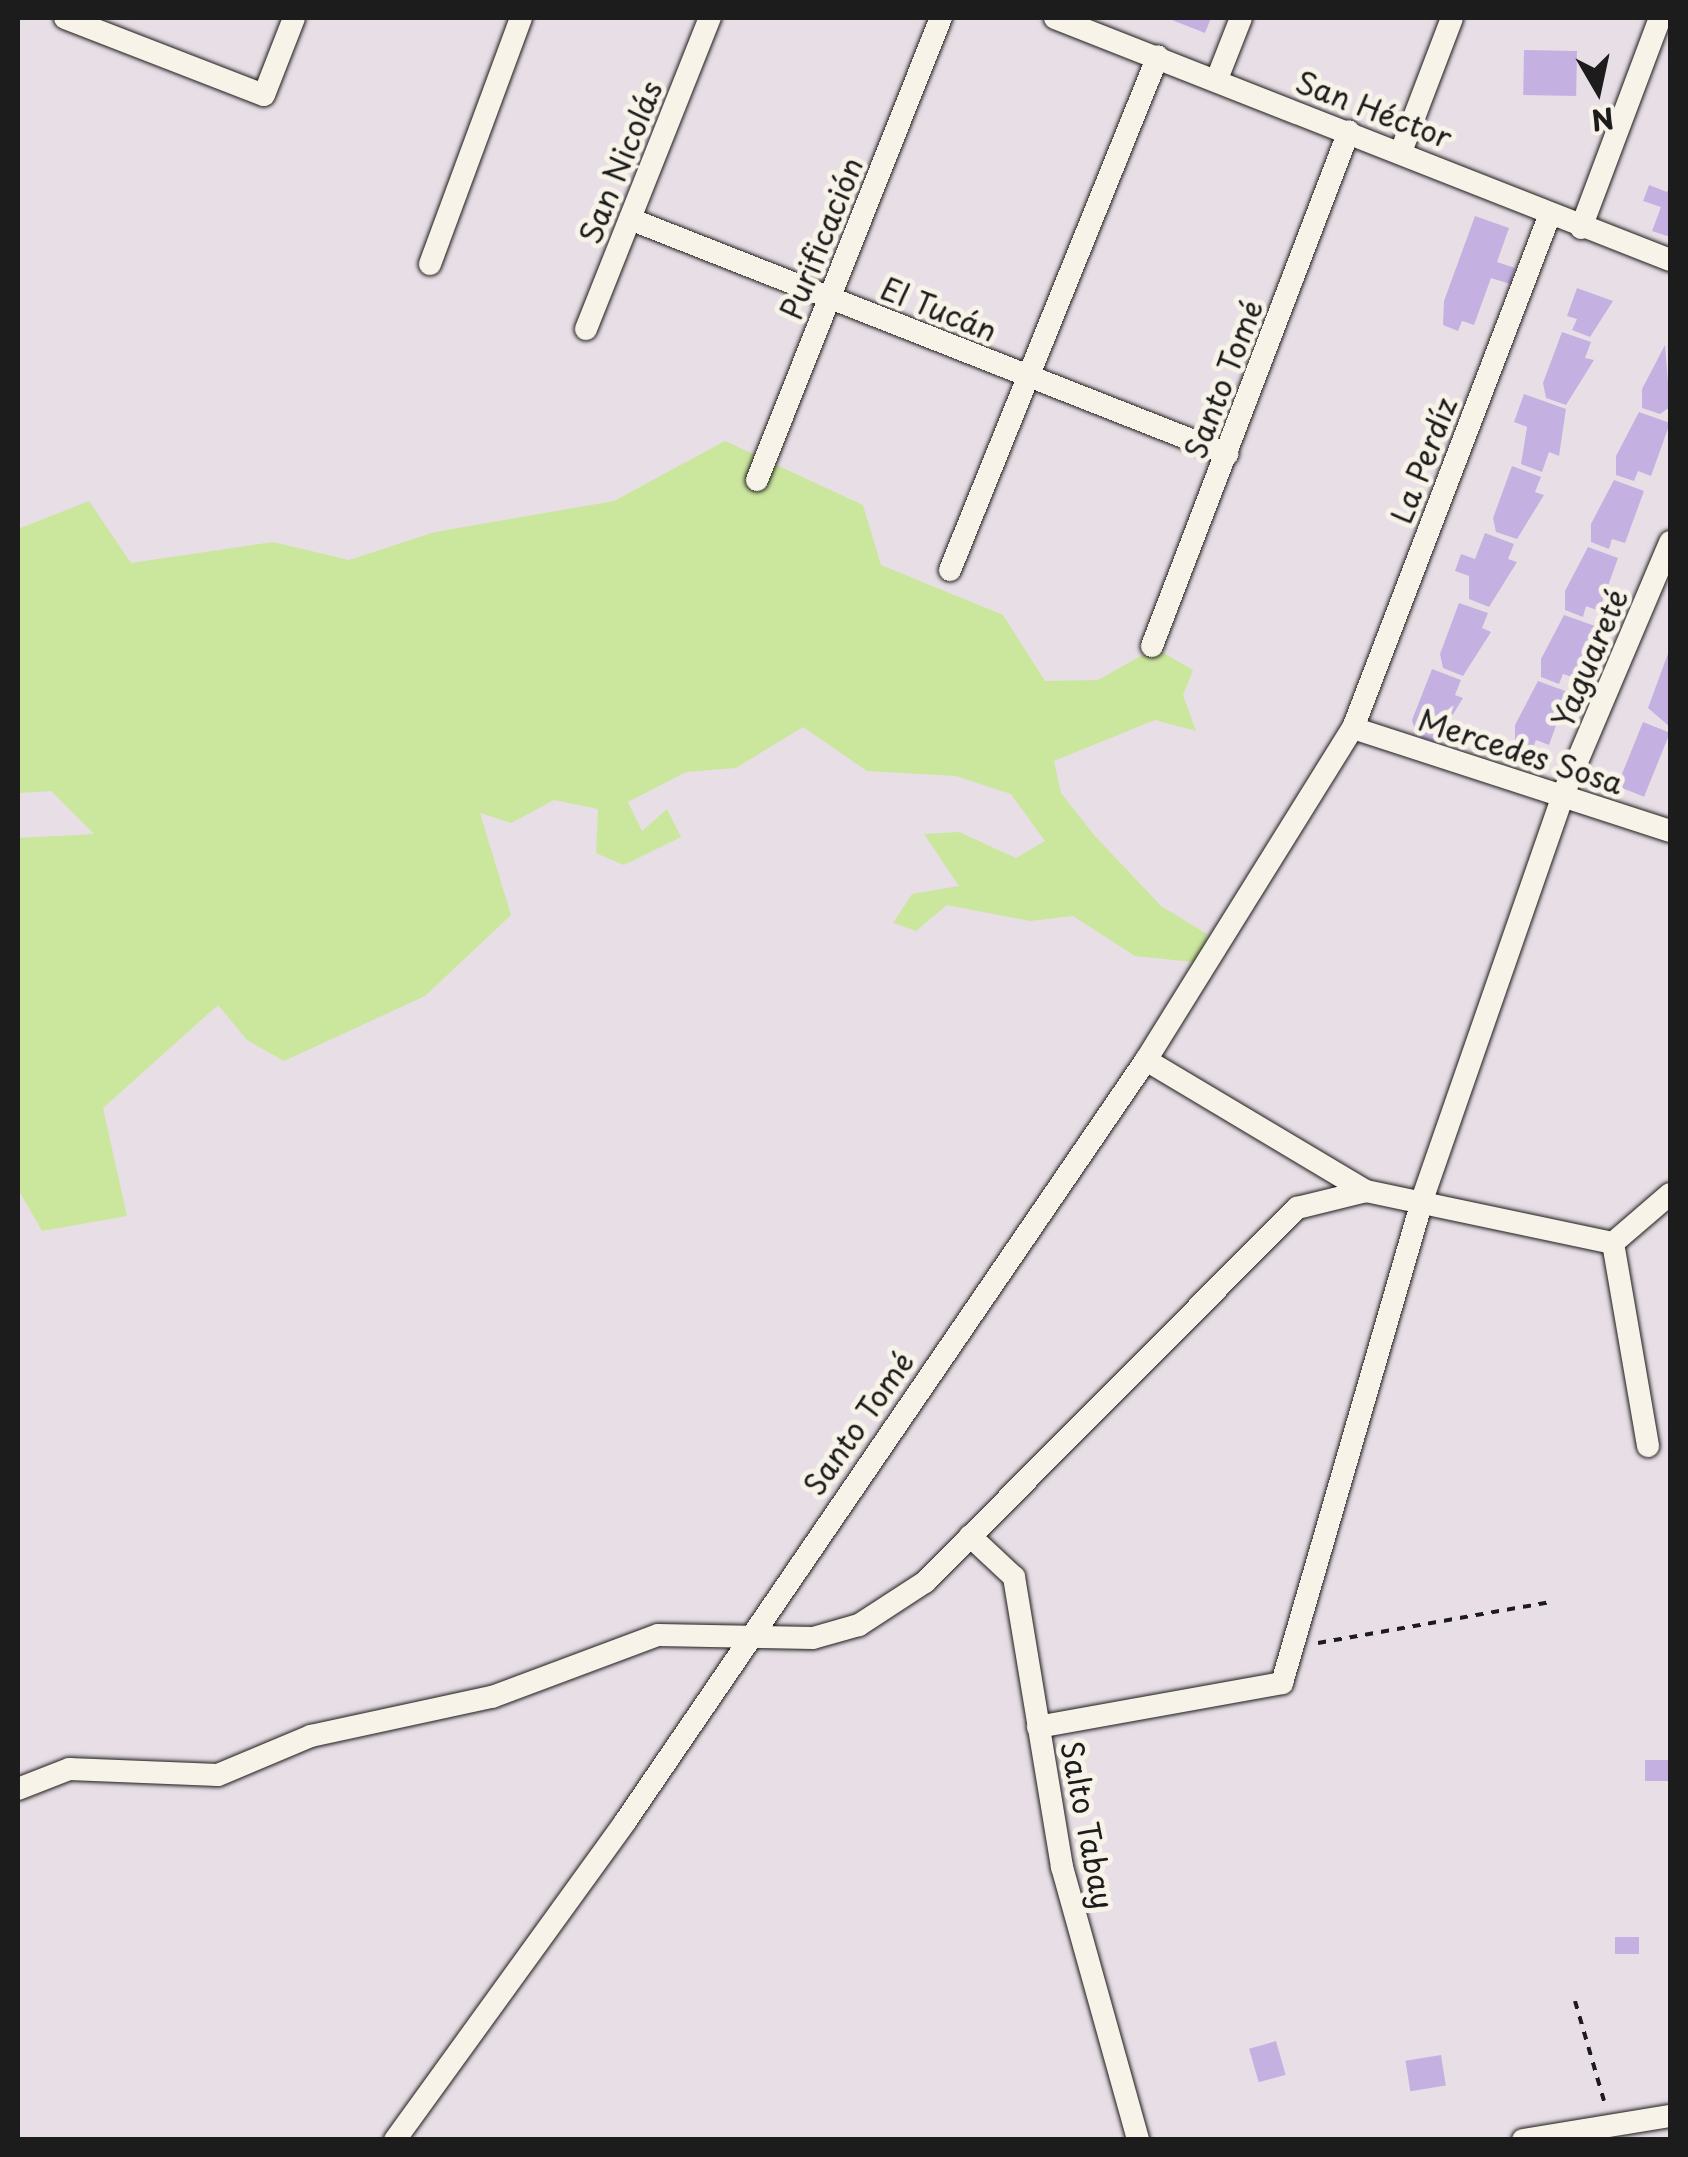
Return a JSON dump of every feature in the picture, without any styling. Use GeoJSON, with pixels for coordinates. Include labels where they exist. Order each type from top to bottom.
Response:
{"type":"FeatureCollection","features":[{"type":"Feature","properties":{"kind":"street"},"geometry":{"type":"LineString","coordinates":[[65,18],[264,95],[294,18]]}},
{"type":"Feature","properties":{"kind":"street"},"geometry":{"type":"LineString","coordinates":[[430,264],[521,18]]}},
{"type":"Feature","properties":{"kind":"street","name":"San Nicolás"},"geometry":{"type":"LineString","coordinates":[[586,329],[710,18]]}},
{"type":"Feature","properties":{"kind":"street","name":"Purificación"},"geometry":{"type":"LineString","coordinates":[[756,480],[941,18]]}},
{"type":"Feature","properties":{"kind":"street","name":"San Héctor"},"geometry":{"type":"LineString","coordinates":[[1055,18],[1402,149],[1581,228],[1670,260]]}},
{"type":"Feature","properties":{"kind":"street"},"geometry":{"type":"LineString","coordinates":[[1218,79],[1241,18]]}},
{"type":"Feature","properties":{"kind":"street"},"geometry":{"type":"LineString","coordinates":[[1402,149],[1452,18]]}},
{"type":"Feature","properties":{"kind":"street"},"geometry":{"type":"LineString","coordinates":[[1581,228],[1660,18]]}},
{"type":"Feature","properties":{"kind":"street"},"geometry":{"type":"LineString","coordinates":[[950,570],[1158,56]]}},
{"type":"Feature","properties":{"kind":"street","name":"Santo Tomé"},"geometry":{"type":"LineString","coordinates":[[1152,646],[1350,131]]}},
{"type":"Feature","properties":{"kind":"street","name":"La Perdíz"},"geometry":{"type":"LineString","coordinates":[[1353,728],[1550,214]]}},
{"type":"Feature","properties":{"kind":"street","name":"El Tucán"},"geometry":{"type":"LineString","coordinates":[[630,219],[1227,454]]}},
{"type":"Feature","properties":{"kind":"street","name":"Yaguareté"},"geometry":{"type":"LineString","coordinates":[[1038,1726],[1282,1682],[1422,1204],[1562,797],[1670,542]]}},
{"type":"Feature","properties":{"kind":"street","name":"Santo Tomé"},"geometry":{"type":"LineString","coordinates":[[395,2140],[1146,1060],[1353,728]]}},
{"type":"Feature","properties":{"kind":"street","name":"Mercedes Sosa"},"geometry":{"type":"LineString","coordinates":[[1353,728],[1670,831]]}},
{"type":"Feature","properties":{"kind":"street"},"geometry":{"type":"LineString","coordinates":[[1146,1060],[1366,1190],[1613,1242]]}},
{"type":"Feature","properties":{"kind":"street"},"geometry":{"type":"LineString","coordinates":[[18,1789],[70,1769],[218,1775],[311,1736],[492,1697],[658,1636],[751,1632],[813,1638],[859,1625],[925,1582],[1264,1233],[1297,1208],[1366,1190]]}},
{"type":"Feature","properties":{"kind":"street"},"geometry":{"type":"LineString","coordinates":[[1613,1242],[1670,1194]]}},
{"type":"Feature","properties":{"kind":"street"},"geometry":{"type":"LineString","coordinates":[[1613,1242],[1648,1446]]}},
{"type":"Feature","properties":{"kind":"street","name":"Salto Tabay"},"geometry":{"type":"LineString","coordinates":[[970,1536],[1014,1577],[1062,1868],[1138,2140]]}},
{"type":"Feature","properties":{"kind":"street"},"geometry":{"type":"LineString","coordinates":[[1523,2140],[1670,2116]]}},
{"type":"Feature","properties":{"kind":"path"},"geometry":{"type":"LineString","coordinates":[[1292,1649],[1550,1602]]}},
{"type":"Feature","properties":{"kind":"path"},"geometry":{"type":"LineString","coordinates":[[1576,2002],[1611,2126]]}},
{"type":"Feature","properties":{"kind":"green space"},"geometry":{"type":"Polygon","coordinates":[[[725,441],[863,505],[881,565],[1003,615],[1045,681],[1098,680],[1155,648],[1193,670],[1183,695],[1196,731],[1155,720],[1054,761],[1061,793],[1095,836],[1161,906],[1207,934],[1203,963],[1135,956],[1073,916],[1030,921],[947,905],[916,931],[893,923],[912,894],[959,886],[924,834],[959,832],[1016,858],[1045,841],[1011,794],[956,776],[867,771],[803,727],[736,768],[686,772],[628,802],[642,831],[667,809],[681,837],[624,865],[596,853],[598,809],[554,800],[511,823],[480,813],[511,915],[425,996],[284,1061],[247,1040],[218,1005],[103,1108],[127,1216],[42,1231],[18,1189],[18,838],[94,834],[51,791],[18,793],[18,529],[89,501],[131,563],[273,542],[349,560],[435,532],[614,501],[725,441]]]}},
{"type":"Feature","properties":{"kind":"building"},"geometry":{"type":"Polygon","coordinates":[[[1167,18],[1211,18],[1205,33],[1167,18]]]}},
{"type":"Feature","properties":{"kind":"building"},"geometry":{"type":"Polygon","coordinates":[[[1524,50],[1577,51],[1576,96],[1523,95],[1524,50]]]}},
{"type":"Feature","properties":{"kind":"building"},"geometry":{"type":"Polygon","coordinates":[[[1649,185],[1667,192],[1670,185],[1670,237],[1652,231],[1661,207],[1643,201],[1649,185]]]}},
{"type":"Feature","properties":{"kind":"building"},"geometry":{"type":"Polygon","coordinates":[[[1475,216],[1509,228],[1497,262],[1515,268],[1510,284],[1491,278],[1474,325],[1462,321],[1458,331],[1443,325],[1444,301],[1475,216]]]}},
{"type":"Feature","properties":{"kind":"building"},"geometry":{"type":"Polygon","coordinates":[[[1577,288],[1613,301],[1590,337],[1572,330],[1577,319],[1567,316],[1577,288]]]}},
{"type":"Feature","properties":{"kind":"building"},"geometry":{"type":"Polygon","coordinates":[[[1562,332],[1591,342],[1585,358],[1594,360],[1566,405],[1546,398],[1543,383],[1562,332]]]}},
{"type":"Feature","properties":{"kind":"building"},"geometry":{"type":"Polygon","coordinates":[[[1665,345],[1670,407],[1660,414],[1642,408],[1642,389],[1665,345]]]}},
{"type":"Feature","properties":{"kind":"building"},"geometry":{"type":"Polygon","coordinates":[[[1524,394],[1566,409],[1559,456],[1549,452],[1542,472],[1521,464],[1527,427],[1514,422],[1524,394]]]}},
{"type":"Feature","properties":{"kind":"building"},"geometry":{"type":"Polygon","coordinates":[[[1639,412],[1670,423],[1651,476],[1638,471],[1634,481],[1616,475],[1616,456],[1639,412]]]}},
{"type":"Feature","properties":{"kind":"building"},"geometry":{"type":"Polygon","coordinates":[[[1512,466],[1541,477],[1535,492],[1544,495],[1517,539],[1496,532],[1493,518],[1512,466]]]}},
{"type":"Feature","properties":{"kind":"building"},"geometry":{"type":"Polygon","coordinates":[[[1614,480],[1644,491],[1625,543],[1612,539],[1609,549],[1591,542],[1591,524],[1614,480]]]}},
{"type":"Feature","properties":{"kind":"building"},"geometry":{"type":"Polygon","coordinates":[[[1485,533],[1514,544],[1508,559],[1517,562],[1489,607],[1469,599],[1469,576],[1455,571],[1461,554],[1475,559],[1485,533]]]}},
{"type":"Feature","properties":{"kind":"building"},"geometry":{"type":"Polygon","coordinates":[[[1588,547],[1618,558],[1599,611],[1586,606],[1583,617],[1565,610],[1565,591],[1588,547]]]}},
{"type":"Feature","properties":{"kind":"building"},"geometry":{"type":"Polygon","coordinates":[[[1459,603],[1488,613],[1482,628],[1491,632],[1463,676],[1443,668],[1440,654],[1459,603]]]}},
{"type":"Feature","properties":{"kind":"building"},"geometry":{"type":"Polygon","coordinates":[[[1564,615],[1595,626],[1575,678],[1563,674],[1559,684],[1541,677],[1541,659],[1564,615]]]}},
{"type":"Feature","properties":{"kind":"building"},"geometry":{"type":"Polygon","coordinates":[[[1670,648],[1670,727],[1648,708],[1670,648]]]}},
{"type":"Feature","properties":{"kind":"building"},"geometry":{"type":"Polygon","coordinates":[[[1432,669],[1461,680],[1455,695],[1463,698],[1436,742],[1416,735],[1412,720],[1432,669]]]}},
{"type":"Feature","properties":{"kind":"building"},"geometry":{"type":"Polygon","coordinates":[[[1538,681],[1568,692],[1549,745],[1536,740],[1532,750],[1515,744],[1515,725],[1538,681]]]}},
{"type":"Feature","properties":{"kind":"building"},"geometry":{"type":"Polygon","coordinates":[[[1643,722],[1670,733],[1644,797],[1617,786],[1643,722]]]}},
{"type":"Feature","properties":{"kind":"building"},"geometry":{"type":"Polygon","coordinates":[[[1645,1760],[1669,1760],[1669,1781],[1645,1781],[1645,1760]]]}},
{"type":"Feature","properties":{"kind":"building"},"geometry":{"type":"Polygon","coordinates":[[[1615,1937],[1639,1937],[1639,1954],[1615,1954],[1615,1937]]]}},
{"type":"Feature","properties":{"kind":"building"},"geometry":{"type":"Polygon","coordinates":[[[1276,2041],[1286,2075],[1259,2082],[1249,2049],[1276,2041]]]}},
{"type":"Feature","properties":{"kind":"building"},"geometry":{"type":"Polygon","coordinates":[[[1441,2055],[1446,2086],[1410,2091],[1405,2061],[1441,2055]]]}}]}
